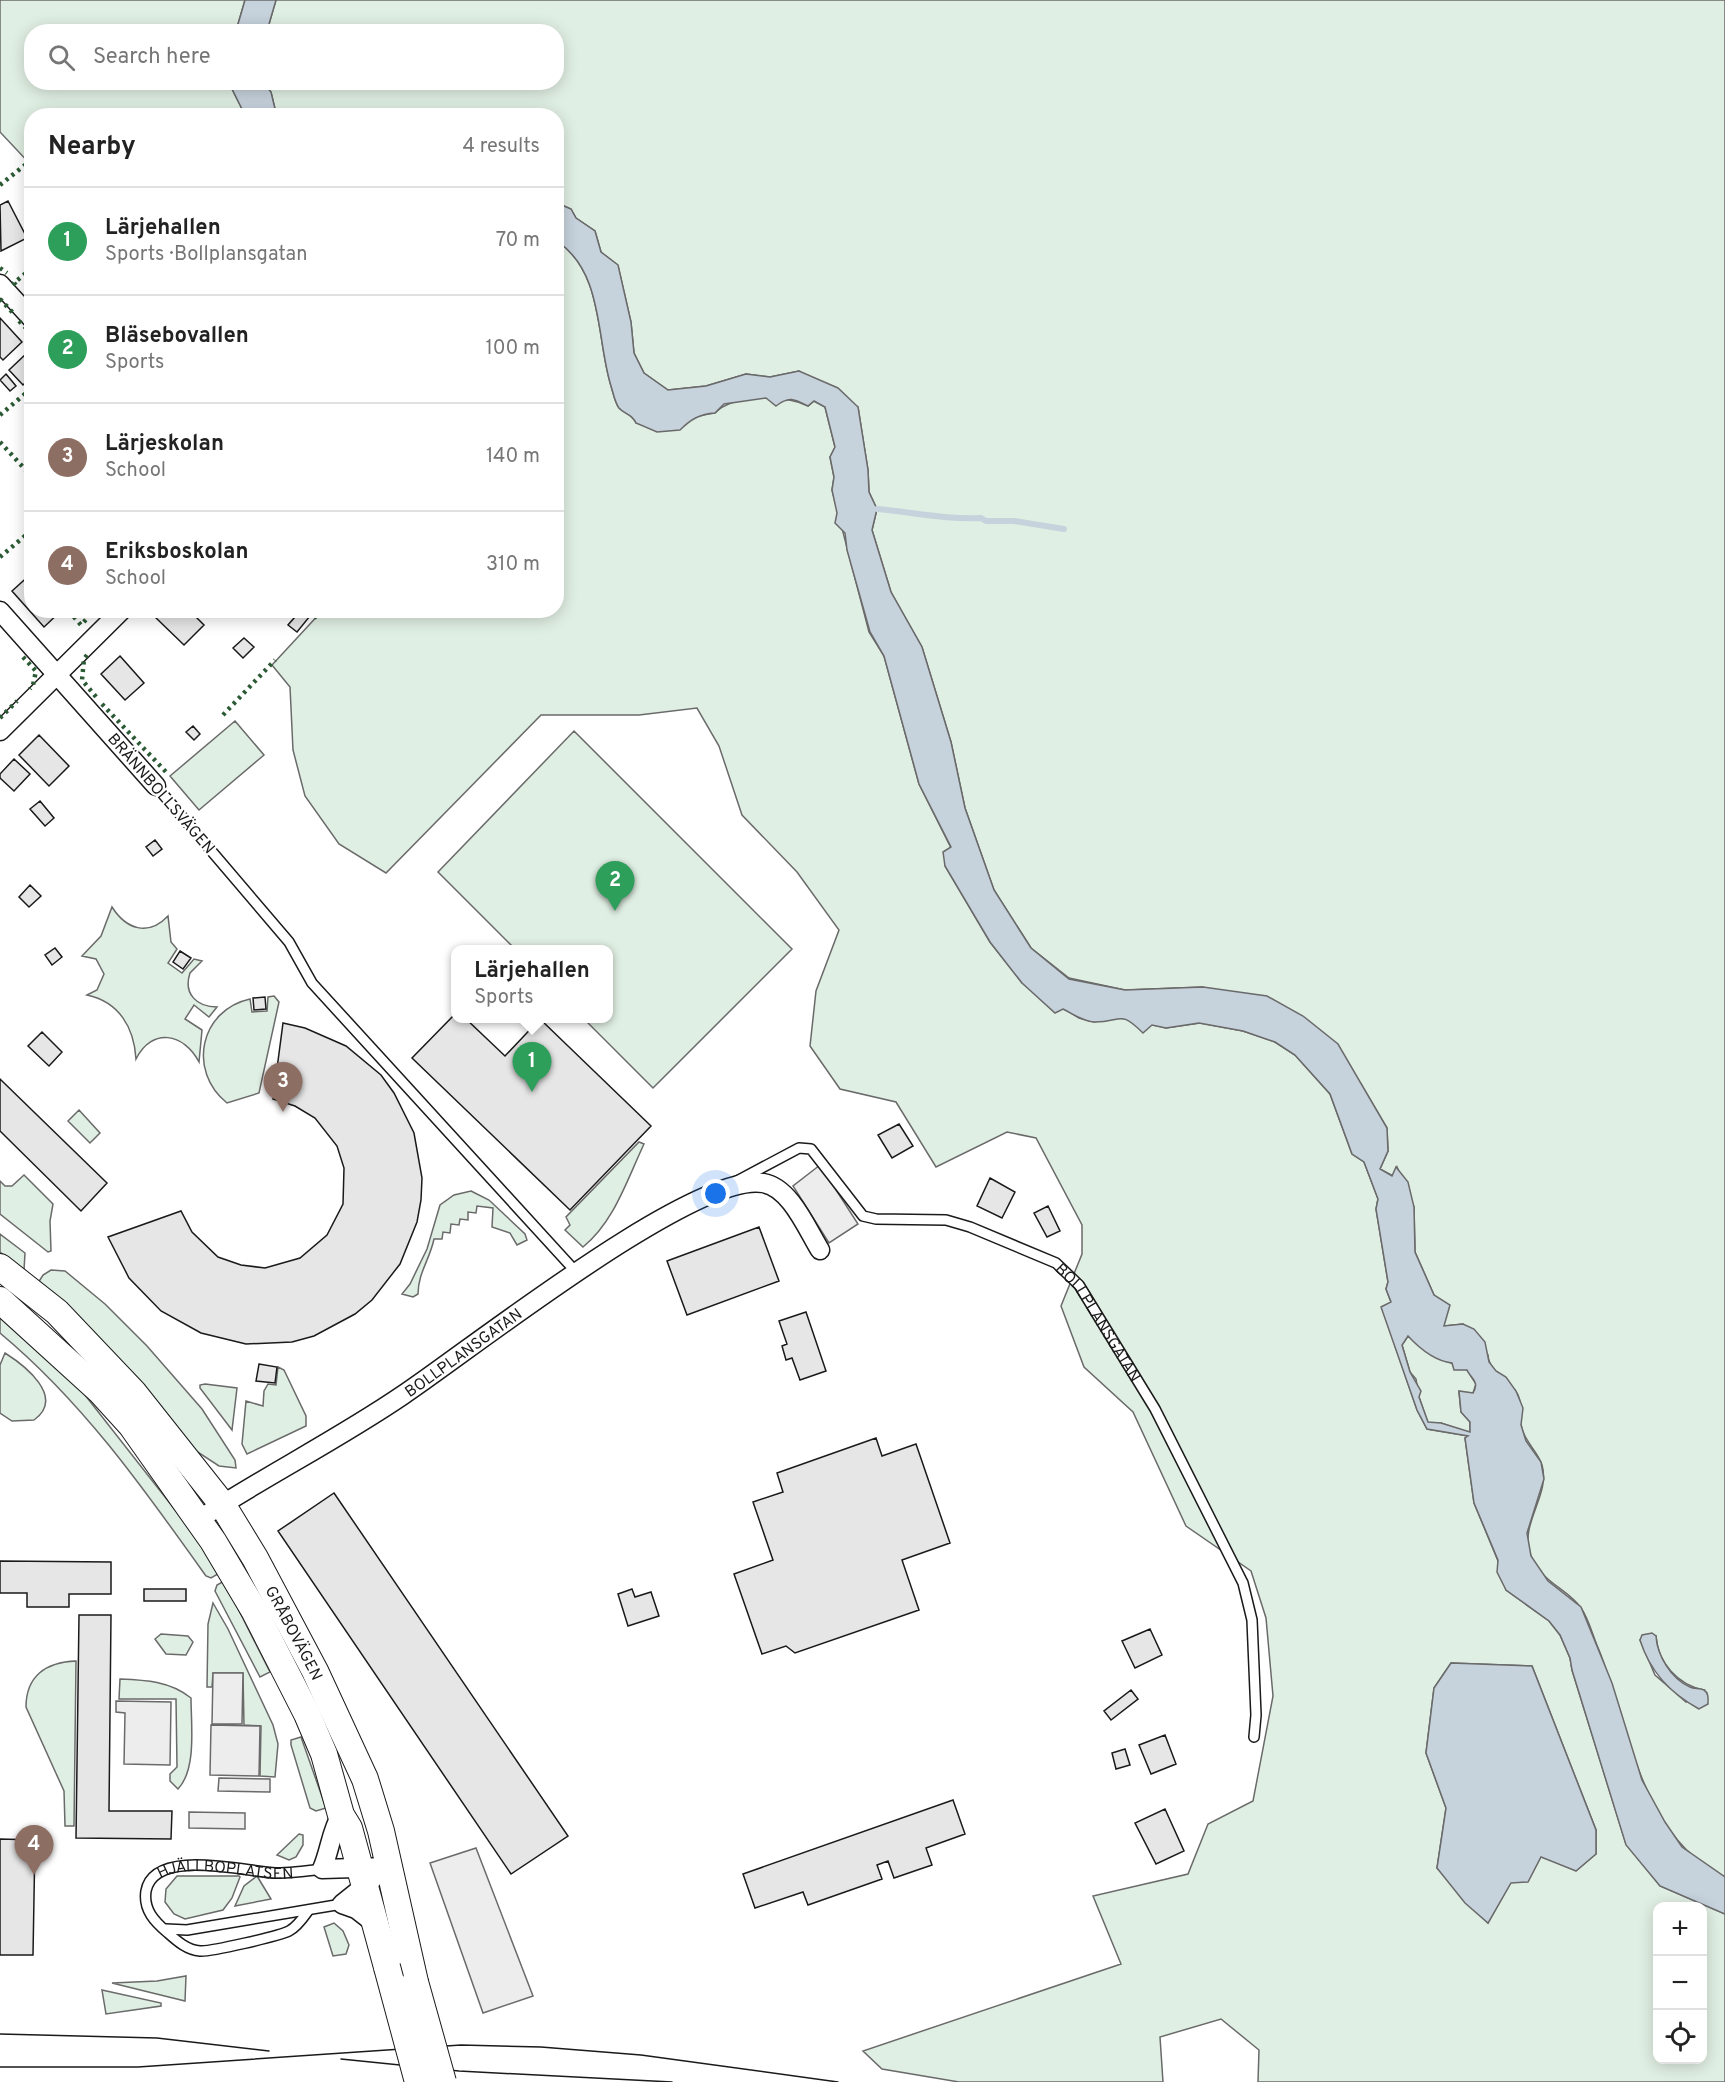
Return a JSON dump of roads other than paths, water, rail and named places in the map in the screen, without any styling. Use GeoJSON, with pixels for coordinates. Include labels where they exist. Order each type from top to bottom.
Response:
{"type":"FeatureCollection","features":[{"type":"Feature","properties":{"kind":"main road","name":"GRÅBOVÄGEN"},"geometry":{"type":"LineString","coordinates":[[0,1266],[57,1312],[94,1348],[134,1393],[222,1504],[279,1601],[348,1739],[372,1799],[415,1982],[443,2082]]}},
{"type":"Feature","properties":{"kind":"main road","name":"GRÅBOVÄGEN"},"geometry":{"type":"LineString","coordinates":[[0,1300],[100,1392],[130,1425],[198,1520],[254,1610],[280,1658],[324,1754],[341,1815],[349,1828],[418,2082]]}},
{"type":"Feature","properties":{"kind":"street"},"geometry":{"type":"LineString","coordinates":[[0,284],[24,310]]}},
{"type":"Feature","properties":{"kind":"street","name":"BRÄNNBOLLSVÄGEN"},"geometry":{"type":"LineString","coordinates":[[0,611],[156,786]]}},
{"type":"Feature","properties":{"kind":"street"},"geometry":{"type":"LineString","coordinates":[[0,731],[114,618]]}},
{"type":"Feature","properties":{"kind":"street","name":"BOLLPLANSGATAN"},"geometry":{"type":"LineString","coordinates":[[198,1520],[402,1396],[577,1273],[650,1225],[728,1185],[764,1182],[784,1194],[820,1250]]}},
{"type":"Feature","properties":{"kind":"street"},"geometry":{"type":"LineString","coordinates":[[322,1869],[331,1850],[334,1826],[341,1815]]}},
{"type":"Feature","properties":{"kind":"street","name":"HJÄLLBOPLATSEN"},"geometry":{"type":"LineString","coordinates":[[322,1869],[362,1877],[388,1867]]}},
{"type":"Feature","properties":{"kind":"street"},"geometry":{"type":"LineString","coordinates":[[362,1877],[342,1904],[356,1909],[374,1923]]}},
{"type":"Feature","properties":{"kind":"lane","name":"BRÄNNBOLLSVÄGEN"},"geometry":{"type":"LineString","coordinates":[[156,786],[289,942],[312,983],[577,1273]]}},
{"type":"Feature","properties":{"kind":"lane","name":"BOLLPLANSGATAN"},"geometry":{"type":"LineString","coordinates":[[728,1185],[799,1148],[812,1149],[863,1216],[876,1219],[946,1220],[970,1227],[1056,1263],[1079,1285],[1155,1409],[1243,1583],[1252,1620],[1256,1715],[1254,1737]]}},
{"type":"Feature","properties":{"kind":"lane","name":"HJÄLLBOPLATSEN"},"geometry":{"type":"LineString","coordinates":[[308,1911],[292,1930],[200,1951],[182,1945],[163,1929],[151,1917],[145,1898],[153,1878],[166,1869],[207,1866],[276,1873],[322,1869]]}},
{"type":"Feature","properties":{"kind":"lane"},"geometry":{"type":"LineString","coordinates":[[163,1929],[187,1930],[342,1904]]}},
{"type":"Feature","properties":{"kind":"waterway"},"geometry":{"type":"LineString","coordinates":[[877,509],[943,517],[981,518],[986,521],[1014,521],[1064,529]]}},
{"type":"Feature","properties":{"kind":"tram line"},"geometry":{"type":"LineString","coordinates":[[0,2034],[157,2038],[269,2051]]}},
{"type":"Feature","properties":{"kind":"tram line"},"geometry":{"type":"LineString","coordinates":[[0,2067],[138,2067],[461,2045],[541,2047],[641,2055],[838,2082]]}},
{"type":"Feature","properties":{"kind":"tram line"},"geometry":{"type":"LineString","coordinates":[[341,2059],[459,2071],[672,2082]]}},
{"type":"Feature","properties":{"kind":"place","name":"Bläsebovallen"},"geometry":{"type":"Point","coordinates":[615,911]}},
{"type":"Feature","properties":{"kind":"place","name":"Lärjehallen"},"geometry":{"type":"Point","coordinates":[532,1092]}},
{"type":"Feature","properties":{"kind":"place","name":"Lärjeskolan"},"geometry":{"type":"Point","coordinates":[283,1112]}},
{"type":"Feature","properties":{"kind":"place","name":"Eriksboskolan"},"geometry":{"type":"Point","coordinates":[34,1875]}}]}
